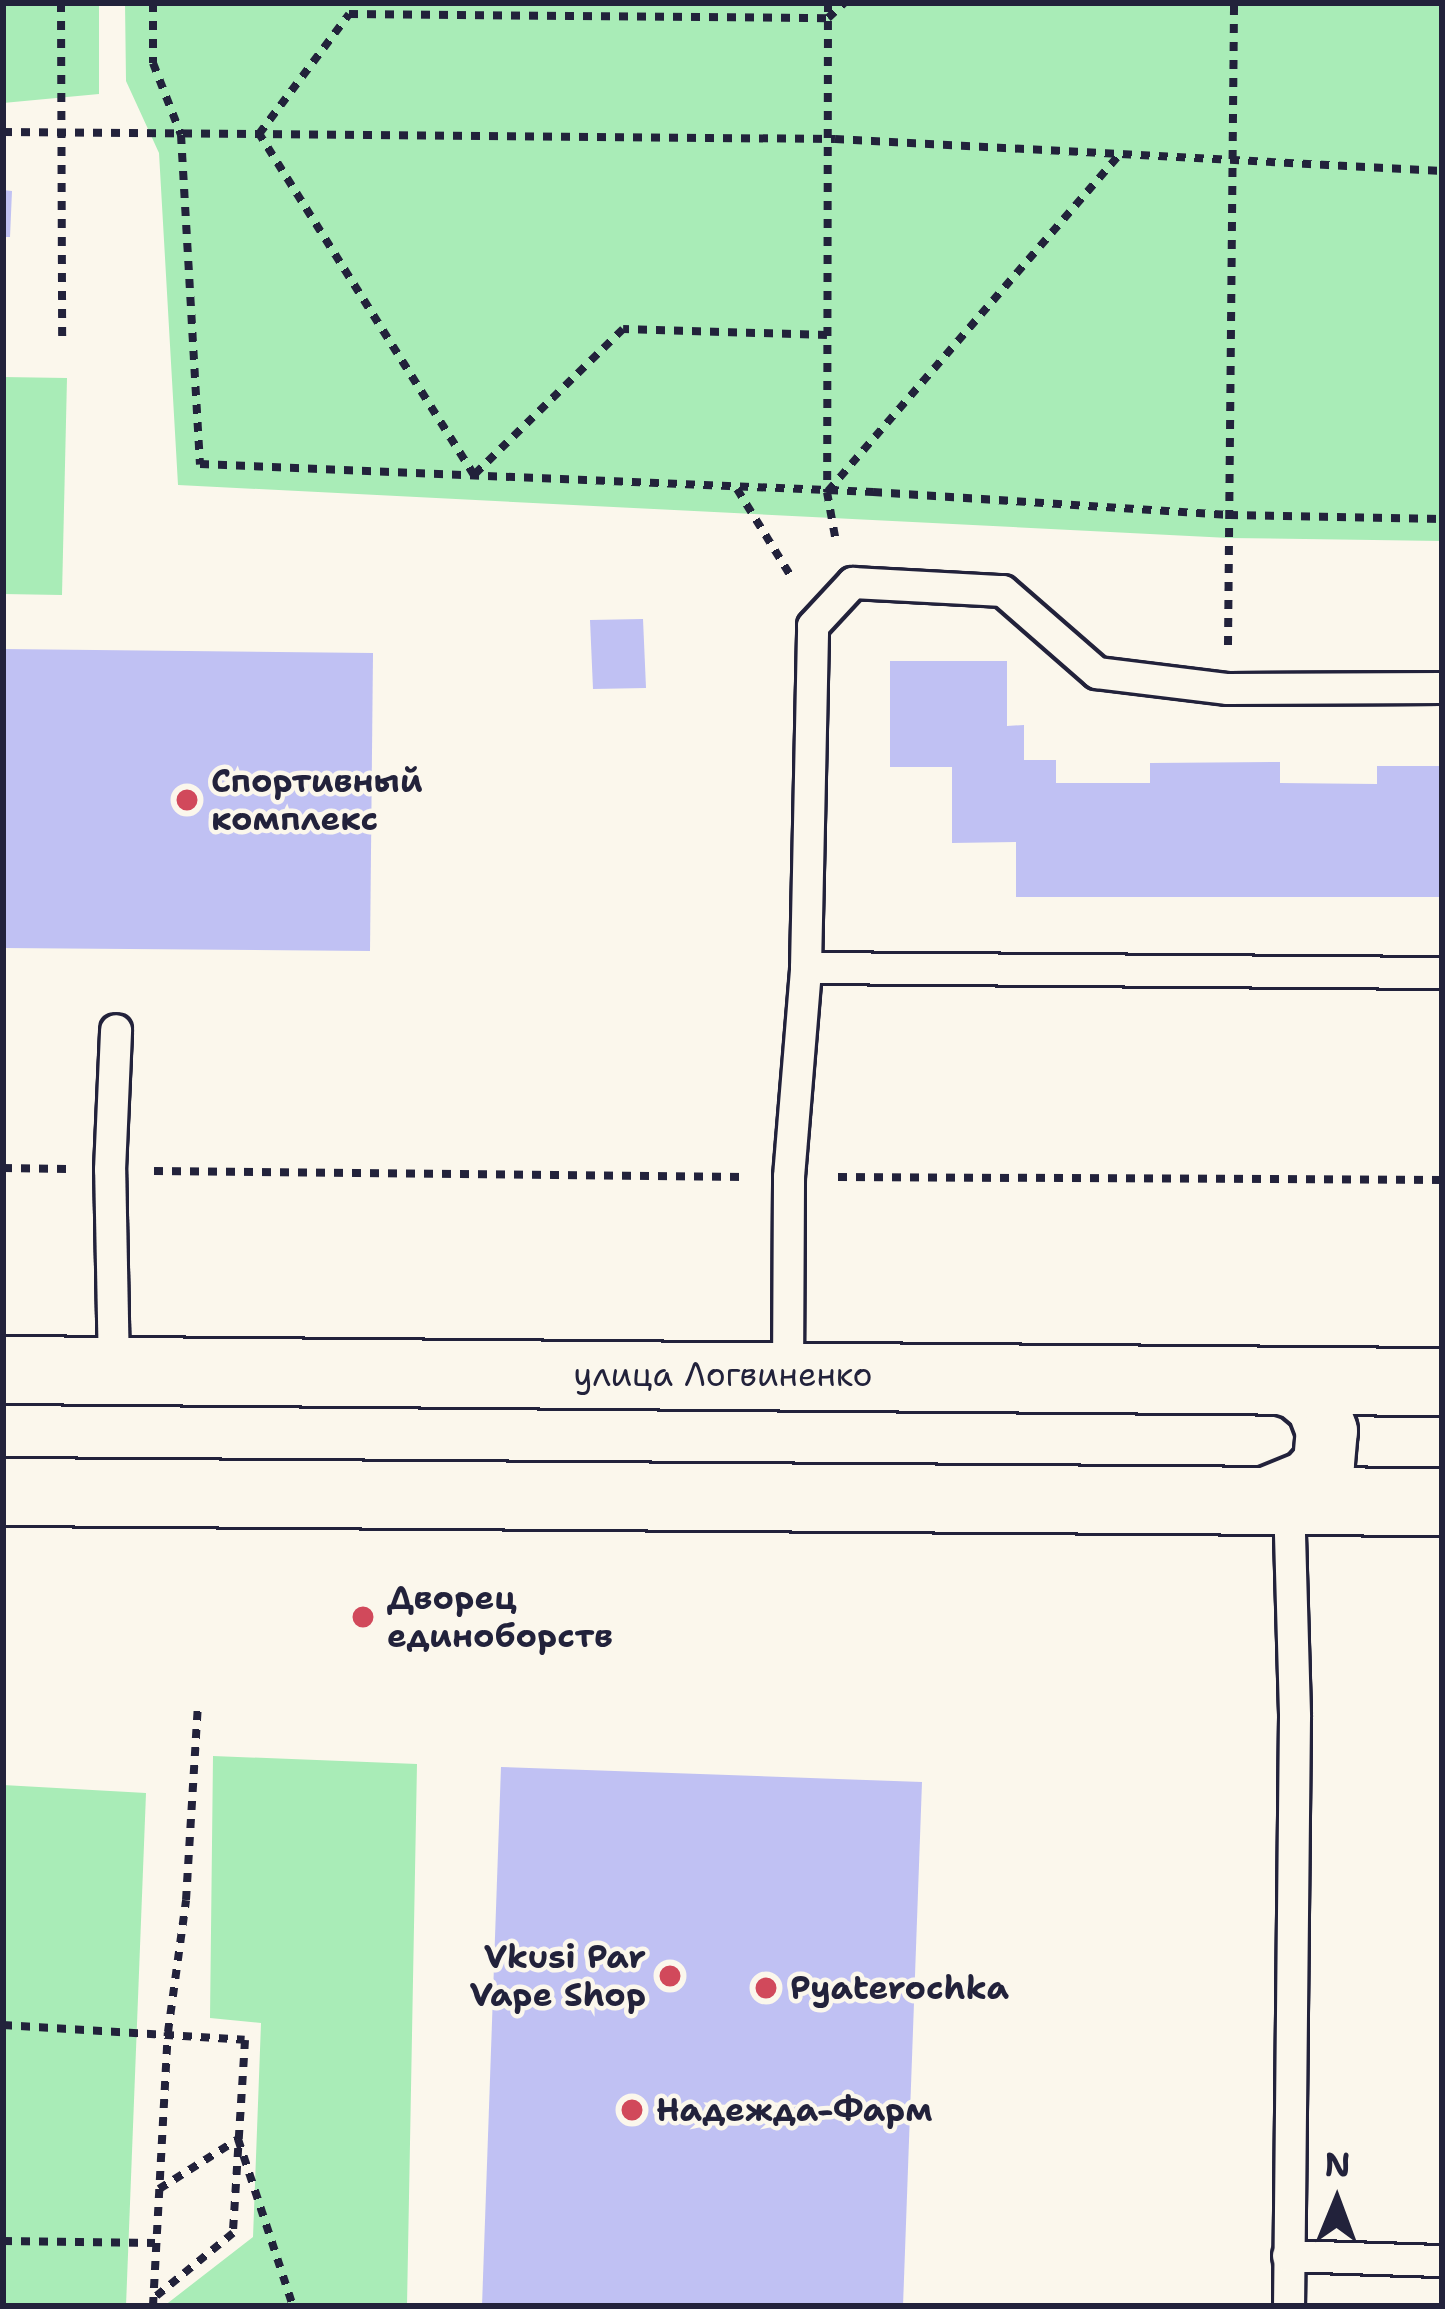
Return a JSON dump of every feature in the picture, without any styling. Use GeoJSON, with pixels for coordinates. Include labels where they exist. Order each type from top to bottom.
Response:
{"type":"FeatureCollection","features":[{"type":"Feature","properties":{"kind":"main road","name":"улица Логвиненко"},"geometry":{"type":"LineString","coordinates":[[3,1370],[1442,1382]]}},
{"type":"Feature","properties":{"kind":"main road"},"geometry":{"type":"LineString","coordinates":[[3,1492],[1442,1502]]}},
{"type":"Feature","properties":{"kind":"street"},"geometry":{"type":"LineString","coordinates":[[1268,1380],[1298,1389],[1317,1405],[1327,1431],[1324,1463],[1308,1480],[1275,1500]]}},
{"type":"Feature","properties":{"kind":"lane"},"geometry":{"type":"LineString","coordinates":[[788,1375],[789,1177],[806,968],[812,626],[853,583],[1003,590],[1097,673],[1228,689],[1442,688]]}},
{"type":"Feature","properties":{"kind":"lane"},"geometry":{"type":"LineString","coordinates":[[806,968],[1442,973]]}},
{"type":"Feature","properties":{"kind":"lane"},"geometry":{"type":"LineString","coordinates":[[114,1371],[110,1171],[116,1030]]}},
{"type":"Feature","properties":{"kind":"lane"},"geometry":{"type":"LineString","coordinates":[[1275,1500],[1295,1717],[1289,2306]]}},
{"type":"Feature","properties":{"kind":"lane"},"geometry":{"type":"LineString","coordinates":[[1288,2256],[1442,2260]]}},
{"type":"Feature","properties":{"kind":"path"},"geometry":{"type":"LineString","coordinates":[[61,3],[65,134],[62,339]]}},
{"type":"Feature","properties":{"kind":"path"},"geometry":{"type":"LineString","coordinates":[[153,3],[153,63],[181,135],[200,464],[1229,515],[1442,519]]}},
{"type":"Feature","properties":{"kind":"path"},"geometry":{"type":"LineString","coordinates":[[828,3],[827,492],[846,591]]}},
{"type":"Feature","properties":{"kind":"path"},"geometry":{"type":"LineString","coordinates":[[259,134],[349,14],[828,19],[844,3]]}},
{"type":"Feature","properties":{"kind":"path"},"geometry":{"type":"LineString","coordinates":[[1228,689],[1234,3]]}},
{"type":"Feature","properties":{"kind":"path"},"geometry":{"type":"LineString","coordinates":[[3,132],[828,139],[1442,171]]}},
{"type":"Feature","properties":{"kind":"path"},"geometry":{"type":"LineString","coordinates":[[259,134],[474,475]]}},
{"type":"Feature","properties":{"kind":"path"},"geometry":{"type":"LineString","coordinates":[[827,492],[1122,152]]}},
{"type":"Feature","properties":{"kind":"path"},"geometry":{"type":"LineString","coordinates":[[474,475],[623,328],[827,335]]}},
{"type":"Feature","properties":{"kind":"path"},"geometry":{"type":"LineString","coordinates":[[736,487],[819,620]]}},
{"type":"Feature","properties":{"kind":"path"},"geometry":{"type":"LineString","coordinates":[[3,1168],[1442,1180]]}},
{"type":"Feature","properties":{"kind":"path"},"geometry":{"type":"LineString","coordinates":[[153,2302],[168,2032],[186,1900],[198,1703]]}},
{"type":"Feature","properties":{"kind":"path"},"geometry":{"type":"LineString","coordinates":[[3,2025],[245,2040],[232,2233],[153,2302]]}},
{"type":"Feature","properties":{"kind":"path"},"geometry":{"type":"LineString","coordinates":[[158,2190],[238,2139]]}},
{"type":"Feature","properties":{"kind":"path"},"geometry":{"type":"LineString","coordinates":[[238,2139],[293,2306]]}},
{"type":"Feature","properties":{"kind":"path"},"geometry":{"type":"LineString","coordinates":[[3,2242],[155,2242]]}},
{"type":"Feature","properties":{"kind":"green space"},"geometry":{"type":"Polygon","coordinates":[[[3,3],[99,3],[99,94],[3,103],[3,3]]]}},
{"type":"Feature","properties":{"kind":"green space"},"geometry":{"type":"Polygon","coordinates":[[[125,3],[1442,3],[1442,541],[1229,538],[178,485],[159,153],[126,81],[125,3]]]}},
{"type":"Feature","properties":{"kind":"green space"},"geometry":{"type":"Polygon","coordinates":[[[3,377],[67,378],[62,595],[3,594],[3,377]]]}},
{"type":"Feature","properties":{"kind":"green space"},"geometry":{"type":"Polygon","coordinates":[[[213,1756],[417,1764],[407,2306],[164,2306],[253,2237],[261,2023],[210,2018],[213,1756]]]}},
{"type":"Feature","properties":{"kind":"green space"},"geometry":{"type":"Polygon","coordinates":[[[3,1785],[146,1793],[126,2306],[3,2306],[3,1785]]]}},
{"type":"Feature","properties":{"kind":"building"},"geometry":{"type":"Polygon","coordinates":[[[3,190],[12,191],[10,237],[3,237],[3,190]]]}},
{"type":"Feature","properties":{"kind":"building"},"geometry":{"type":"Polygon","coordinates":[[[643,619],[646,688],[593,689],[590,620],[643,619]]]}},
{"type":"Feature","properties":{"kind":"building","name":"Спортивный комплекс"},"geometry":{"type":"Polygon","coordinates":[[[3,649],[373,653],[370,951],[3,948],[3,649]]]}},
{"type":"Feature","properties":{"kind":"building"},"geometry":{"type":"Polygon","coordinates":[[[890,661],[1007,661],[1007,726],[1024,725],[1024,760],[1056,760],[1056,783],[1150,783],[1150,763],[1280,762],[1280,783],[1377,784],[1377,766],[1442,766],[1442,897],[1016,897],[1016,842],[952,843],[952,767],[890,767],[890,661]]]}},
{"type":"Feature","properties":{"kind":"building"},"geometry":{"type":"Polygon","coordinates":[[[501,1767],[922,1782],[903,2306],[482,2306],[501,1767]]]}},
{"type":"Feature","properties":{"kind":"place","name":"Спортивный комплекс"},"geometry":{"type":"Point","coordinates":[187,800]}},
{"type":"Feature","properties":{"kind":"place","name":"Дворец единоборств"},"geometry":{"type":"Point","coordinates":[363,1617]}},
{"type":"Feature","properties":{"kind":"place","name":"Vkusi Par Vape Shop"},"geometry":{"type":"Point","coordinates":[670,1976]}},
{"type":"Feature","properties":{"kind":"place","name":"Pyaterochka"},"geometry":{"type":"Point","coordinates":[766,1988]}},
{"type":"Feature","properties":{"kind":"place","name":"Надежда-Фарм"},"geometry":{"type":"Point","coordinates":[632,2110]}}]}
